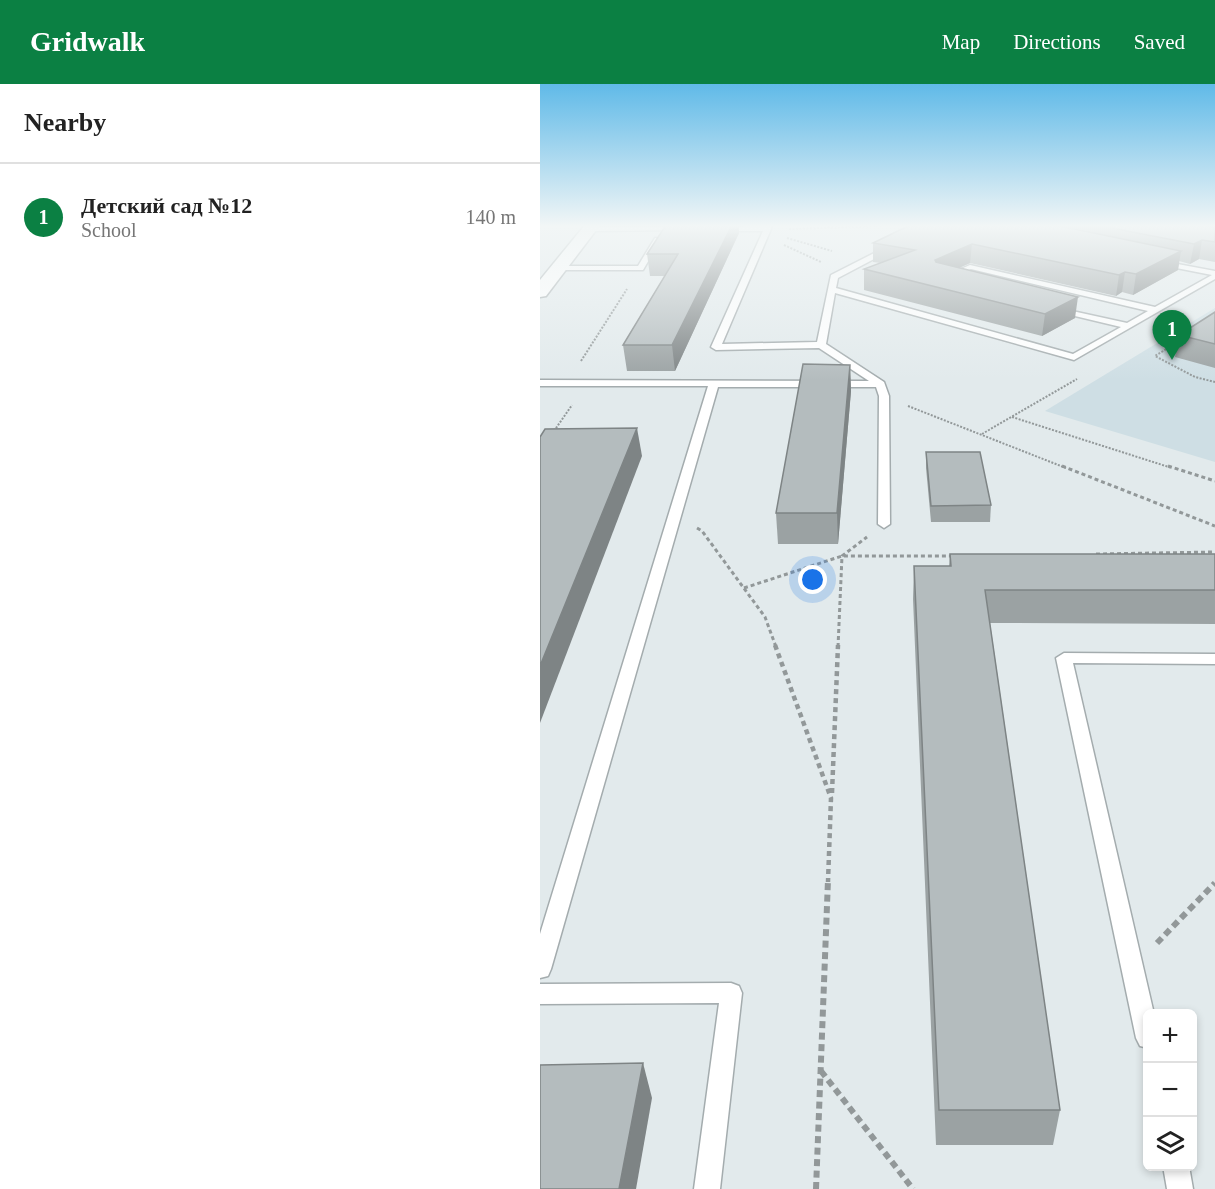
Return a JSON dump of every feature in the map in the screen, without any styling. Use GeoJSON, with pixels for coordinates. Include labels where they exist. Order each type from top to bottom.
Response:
{"type":"FeatureCollection","features":[{"type":"Feature","properties":{"kind":"main road"},"geometry":{"type":"LineString","coordinates":[[540,292],[553,277]]}},
{"type":"Feature","properties":{"kind":"lane"},"geometry":{"type":"LineString","coordinates":[[747,277],[716,347],[821,345],[880,384],[884,396],[884,524]]}},
{"type":"Feature","properties":{"kind":"lane"},"geometry":{"type":"LineString","coordinates":[[821,345],[834,277]]}},
{"type":"Feature","properties":{"kind":"lane"},"geometry":{"type":"LineString","coordinates":[[948,277],[940,280],[951,283]]}},
{"type":"Feature","properties":{"kind":"lane"},"geometry":{"type":"LineString","coordinates":[[1011,277],[1156,310]]}},
{"type":"Feature","properties":{"kind":"lane"},"geometry":{"type":"LineString","coordinates":[[833,290],[1074,357],[1212,277]]}},
{"type":"Feature","properties":{"kind":"lane"},"geometry":{"type":"LineString","coordinates":[[1051,307],[1129,326]]}},
{"type":"Feature","properties":{"kind":"lane"},"geometry":{"type":"LineString","coordinates":[[540,383],[880,384]]}},
{"type":"Feature","properties":{"kind":"lane"},"geometry":{"type":"LineString","coordinates":[[540,969],[714,384]]}},
{"type":"Feature","properties":{"kind":"lane"},"geometry":{"type":"LineString","coordinates":[[1143,1016],[1064,658],[1215,659]]}},
{"type":"Feature","properties":{"kind":"lane"},"geometry":{"type":"LineString","coordinates":[[540,994],[731,993],[707,1189]]}},
{"type":"Feature","properties":{"kind":"lane"},"geometry":{"type":"LineString","coordinates":[[1177,1171],[1180,1189]]}},
{"type":"Feature","properties":{"kind":"path"},"geometry":{"type":"LineString","coordinates":[[1185,337],[1155,356],[1195,377],[1215,382]]}},
{"type":"Feature","properties":{"kind":"path"},"geometry":{"type":"LineString","coordinates":[[884,396],[1215,526]]}},
{"type":"Feature","properties":{"kind":"path"},"geometry":{"type":"LineString","coordinates":[[1011,417],[1215,481]]}},
{"type":"Feature","properties":{"kind":"path"},"geometry":{"type":"LineString","coordinates":[[674,513],[702,531],[765,617],[831,798]]}},
{"type":"Feature","properties":{"kind":"path"},"geometry":{"type":"LineString","coordinates":[[842,556],[884,524]]}},
{"type":"Feature","properties":{"kind":"path"},"geometry":{"type":"LineString","coordinates":[[1086,554],[1215,552]]}},
{"type":"Feature","properties":{"kind":"path"},"geometry":{"type":"LineString","coordinates":[[744,588],[842,556],[956,556]]}},
{"type":"Feature","properties":{"kind":"path"},"geometry":{"type":"LineString","coordinates":[[816,1189],[842,556]]}},
{"type":"Feature","properties":{"kind":"path"},"geometry":{"type":"LineString","coordinates":[[1132,968],[1215,883]]}},
{"type":"Feature","properties":{"kind":"path"},"geometry":{"type":"LineString","coordinates":[[821,1070],[912,1189]]}},
{"type":"Feature","properties":{"kind":"shaded area"},"geometry":{"type":"Polygon","coordinates":[[[1215,308],[1215,462],[1045,411],[1215,308]]]}},
{"type":"Feature","properties":{"kind":"building"},"geometry":{"type":"Polygon","coordinates":[[[664,277],[706,277],[672,345],[623,345],[664,277]]]}},
{"type":"Feature","properties":{"kind":"building"},"geometry":{"type":"Polygon","coordinates":[[[894,277],[995,277],[1078,297],[1045,314],[894,277]]]}},
{"type":"Feature","properties":{"kind":"building"},"geometry":{"type":"Polygon","coordinates":[[[1215,312],[1215,344],[1179,335],[1215,312]]]}},
{"type":"Feature","properties":{"kind":"building"},"geometry":{"type":"Polygon","coordinates":[[[803,364],[850,365],[837,513],[776,513],[803,364]]]}},
{"type":"Feature","properties":{"kind":"building"},"geometry":{"type":"Polygon","coordinates":[[[637,428],[540,666],[540,437],[545,429],[637,428]]]}},
{"type":"Feature","properties":{"kind":"building"},"geometry":{"type":"Polygon","coordinates":[[[926,452],[980,452],[991,505],[931,506],[926,452]]]}},
{"type":"Feature","properties":{"kind":"building"},"geometry":{"type":"Polygon","coordinates":[[[950,554],[1215,554],[1215,590],[985,590],[1060,1110],[939,1110],[914,566],[951,566],[950,554]]]}},
{"type":"Feature","properties":{"kind":"building"},"geometry":{"type":"Polygon","coordinates":[[[643,1063],[619,1189],[540,1189],[540,1065],[643,1063]]]}},
{"type":"Feature","properties":{"kind":"place","name":"Детский сад №12"},"geometry":{"type":"Point","coordinates":[1172,360]}}]}
